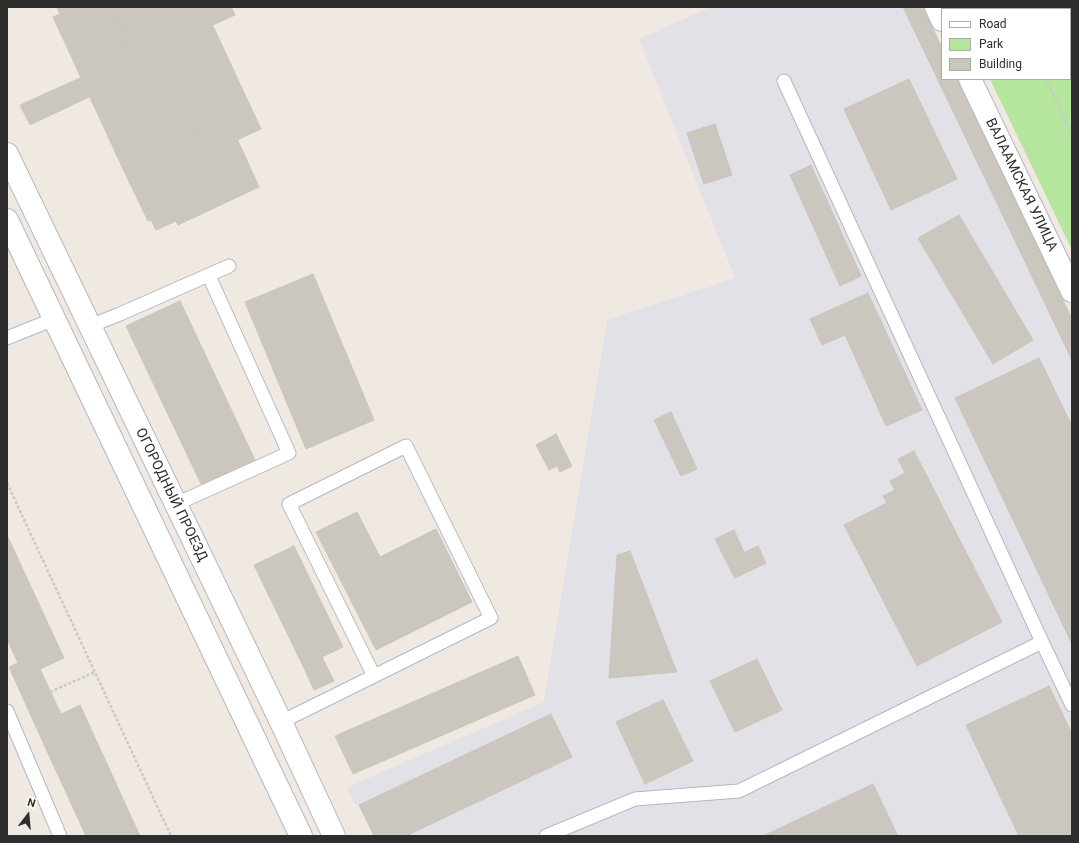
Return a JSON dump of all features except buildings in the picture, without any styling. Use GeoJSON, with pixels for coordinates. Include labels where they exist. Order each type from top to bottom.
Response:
{"type":"FeatureCollection","features":[{"type":"Feature","properties":{"kind":"main road"},"geometry":{"type":"LineString","coordinates":[[936,7],[941,18]]}},
{"type":"Feature","properties":{"kind":"main road","name":"ВАЛААМСКАЯ УЛИЦА"},"geometry":{"type":"LineString","coordinates":[[970,80],[1072,291]]}},
{"type":"Feature","properties":{"kind":"main road","name":"ОГОРОДНЫЙ ПРОЕЗД"},"geometry":{"type":"LineString","coordinates":[[7,154],[281,722],[334,836]]}},
{"type":"Feature","properties":{"kind":"main road","name":"ОГОРОДНЫЙ ПРОЕЗД"},"geometry":{"type":"LineString","coordinates":[[7,220],[301,836]]}},
{"type":"Feature","properties":{"kind":"lane"},"geometry":{"type":"LineString","coordinates":[[784,81],[1072,705]]}},
{"type":"Feature","properties":{"kind":"lane"},"geometry":{"type":"LineString","coordinates":[[90,326],[229,266]]}},
{"type":"Feature","properties":{"kind":"lane"},"geometry":{"type":"LineString","coordinates":[[176,504],[289,453],[208,276]]}},
{"type":"Feature","properties":{"kind":"lane"},"geometry":{"type":"LineString","coordinates":[[7,338],[54,319]]}},
{"type":"Feature","properties":{"kind":"lane"},"geometry":{"type":"LineString","coordinates":[[281,722],[374,676],[491,618],[406,446],[289,504],[374,676]]}},
{"type":"Feature","properties":{"kind":"lane"},"geometry":{"type":"LineString","coordinates":[[546,836],[635,799],[739,792],[1042,642]]}},
{"type":"Feature","properties":{"kind":"lane"},"geometry":{"type":"LineString","coordinates":[[8,714],[60,836]]}},
{"type":"Feature","properties":{"kind":"path"},"geometry":{"type":"LineString","coordinates":[[1046,80],[1072,134]]}},
{"type":"Feature","properties":{"kind":"path"},"geometry":{"type":"LineString","coordinates":[[7,483],[171,836]]}},
{"type":"Feature","properties":{"kind":"path"},"geometry":{"type":"LineString","coordinates":[[50,692],[95,672]]}},
{"type":"Feature","properties":{"kind":"shaded area"},"geometry":{"type":"Polygon","coordinates":[[[711,7],[923,7],[941,46],[941,80],[957,80],[1072,319],[1072,836],[374,836],[359,805],[356,806],[347,787],[544,702],[607,320],[735,278],[639,39],[711,7]]]}},
{"type":"Feature","properties":{"kind":"green space"},"geometry":{"type":"Polygon","coordinates":[[[955,7],[1064,8],[956,8],[955,7]]]}},
{"type":"Feature","properties":{"kind":"green space"},"geometry":{"type":"Polygon","coordinates":[[[1071,24],[1072,26],[1072,250],[990,80],[1071,80],[1071,24]]]}}]}
